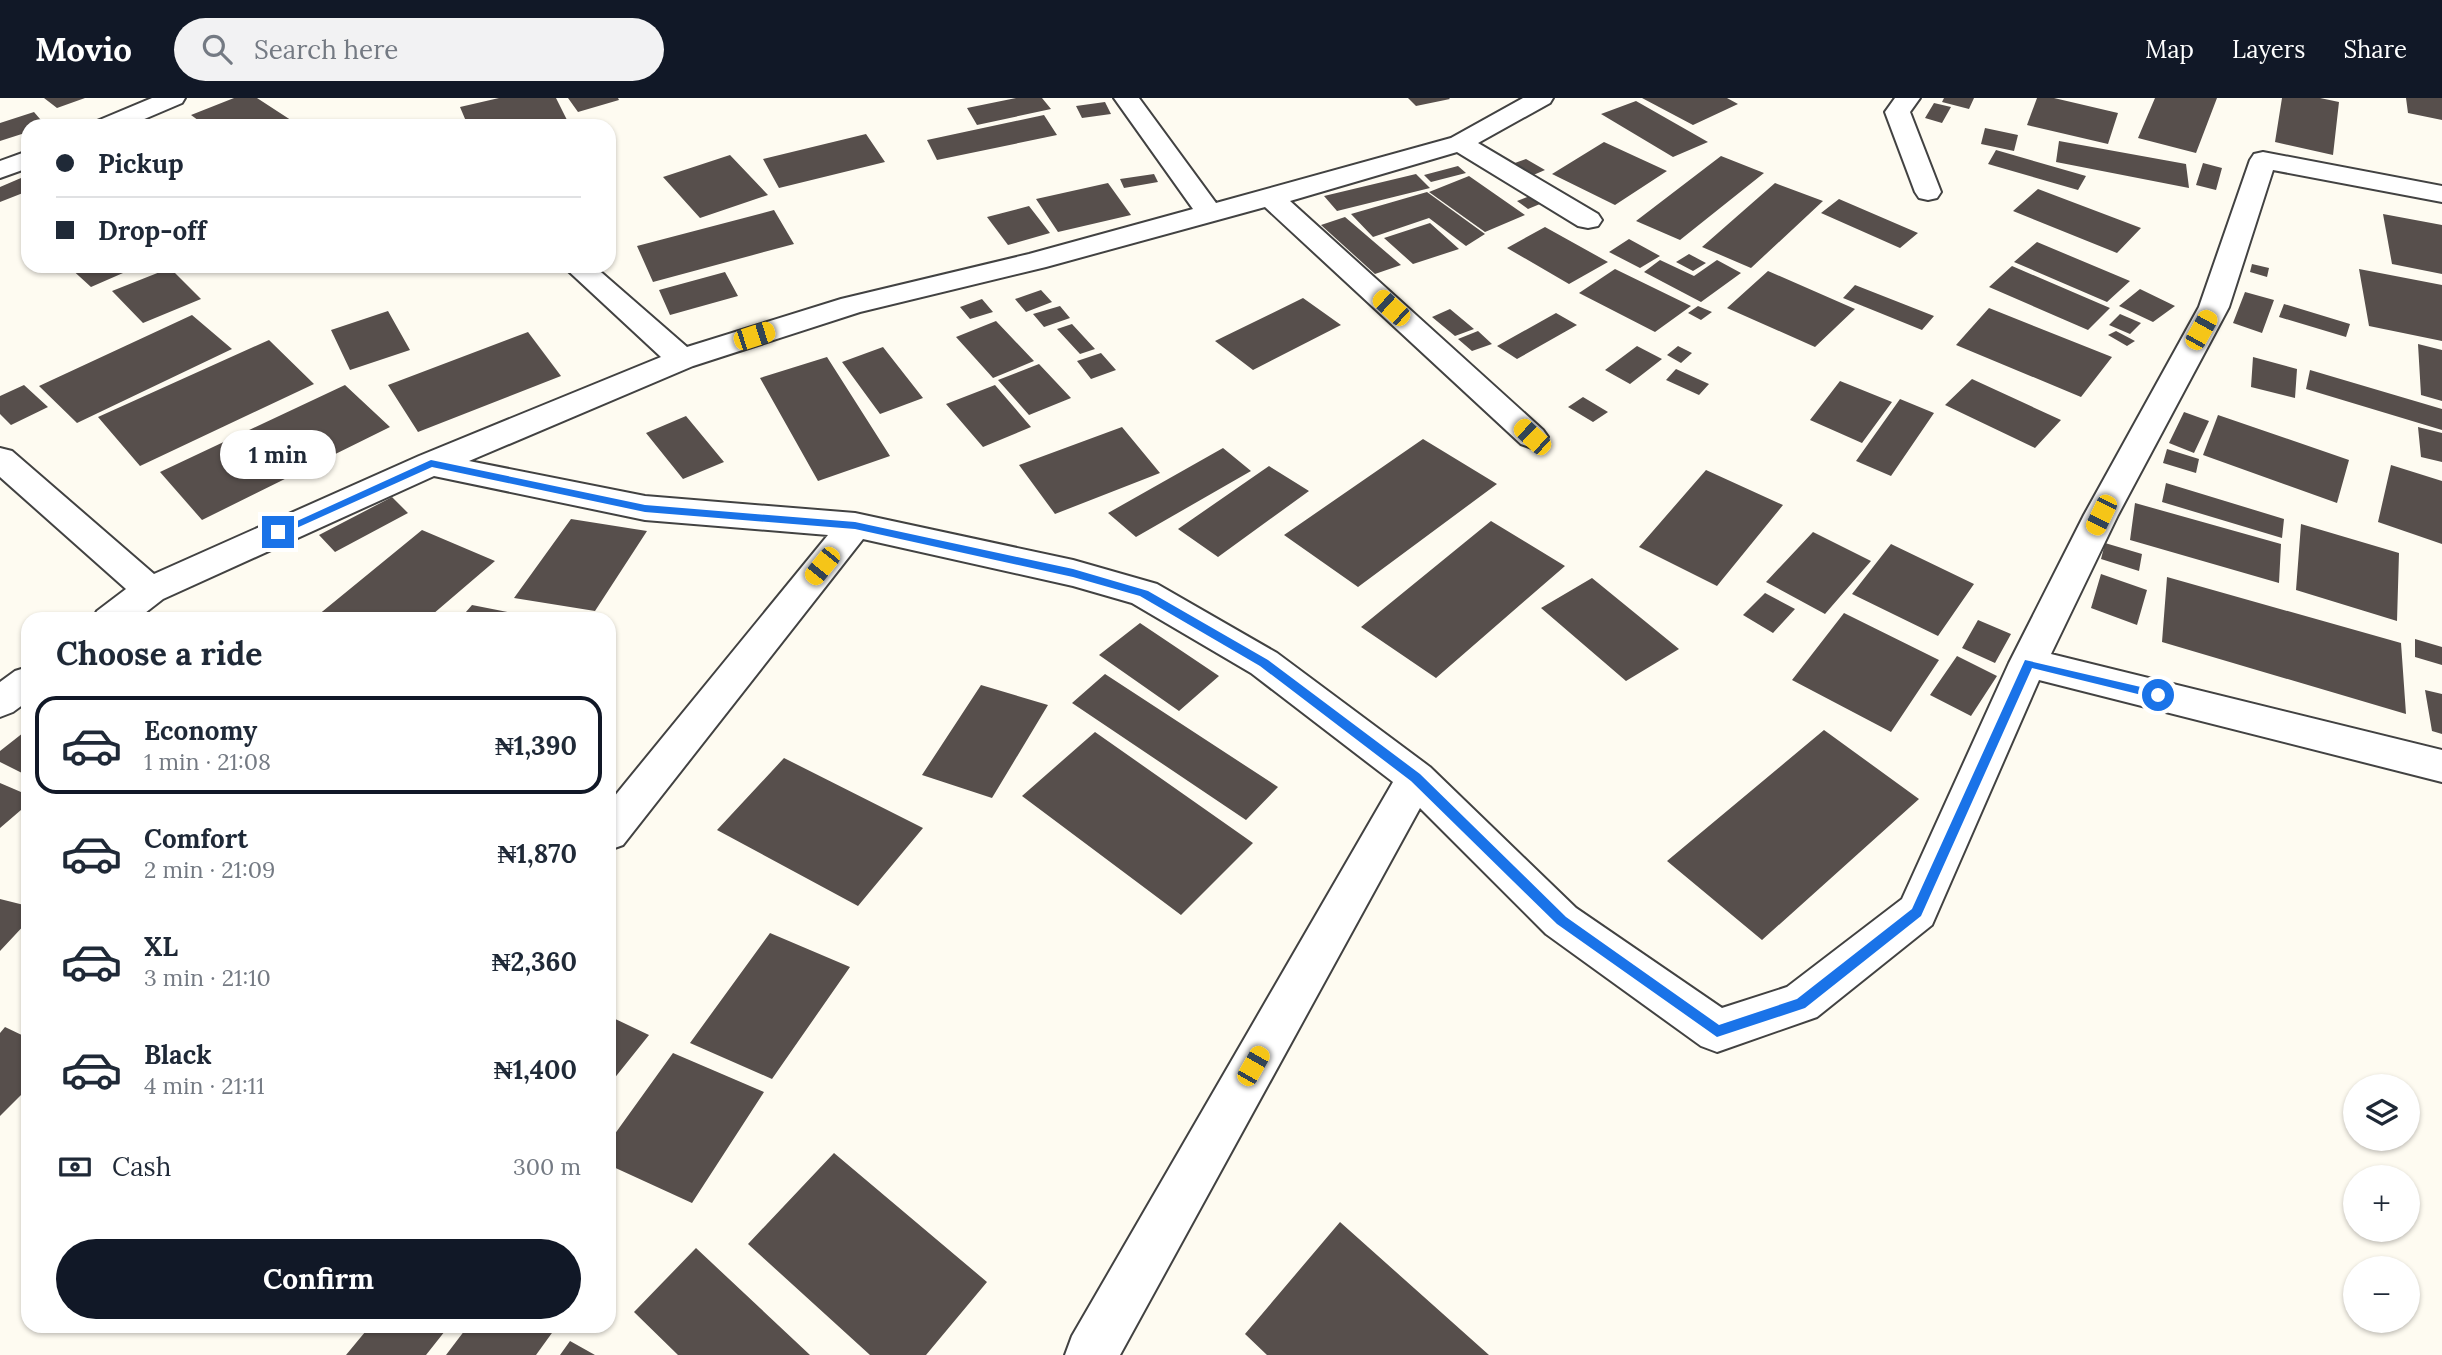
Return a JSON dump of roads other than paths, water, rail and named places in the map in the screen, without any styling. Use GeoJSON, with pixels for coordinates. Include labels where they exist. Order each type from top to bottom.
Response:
{"type":"FeatureCollection","features":[{"type":"Feature","properties":{"kind":"street"},"geometry":{"type":"LineString","coordinates":[[123,119],[173,98]]}},
{"type":"Feature","properties":{"kind":"street"},"geometry":{"type":"LineString","coordinates":[[1126,98],[1209,213]]}},
{"type":"Feature","properties":{"kind":"street"},"geometry":{"type":"LineString","coordinates":[[121,612],[150,590],[431,464],[682,359],[851,305],[1036,261],[1271,198],[1460,143],[1541,98]]}},
{"type":"Feature","properties":{"kind":"street"},"geometry":{"type":"LineString","coordinates":[[1908,98],[1897,112],[1928,192]]}},
{"type":"Feature","properties":{"kind":"street"},"geometry":{"type":"LineString","coordinates":[[1460,143],[1588,220]]}},
{"type":"Feature","properties":{"kind":"street"},"geometry":{"type":"LineString","coordinates":[[431,464],[645,508],[855,525],[1073,573],[1144,593],[1264,663],[1416,778],[1561,920],[1717,1031],[1801,1003],[1917,912],[2028,663],[2101,515],[2214,307],[2263,160],[2442,194]]}},
{"type":"Feature","properties":{"kind":"street"},"geometry":{"type":"LineString","coordinates":[[0,170],[21,162]]}},
{"type":"Feature","properties":{"kind":"street"},"geometry":{"type":"LineString","coordinates":[[1271,198],[1532,437]]}},
{"type":"Feature","properties":{"kind":"street"},"geometry":{"type":"LineString","coordinates":[[585,273],[682,359]]}},
{"type":"Feature","properties":{"kind":"street"},"geometry":{"type":"LineString","coordinates":[[0,459],[150,590]]}},
{"type":"Feature","properties":{"kind":"street"},"geometry":{"type":"LineString","coordinates":[[616,824],[855,525]]}},
{"type":"Feature","properties":{"kind":"street"},"geometry":{"type":"LineString","coordinates":[[2028,663],[2442,765]]}},
{"type":"Feature","properties":{"kind":"street"},"geometry":{"type":"LineString","coordinates":[[0,702],[21,686]]}},
{"type":"Feature","properties":{"kind":"street"},"geometry":{"type":"LineString","coordinates":[[1091,1355],[1416,778]]}}]}
